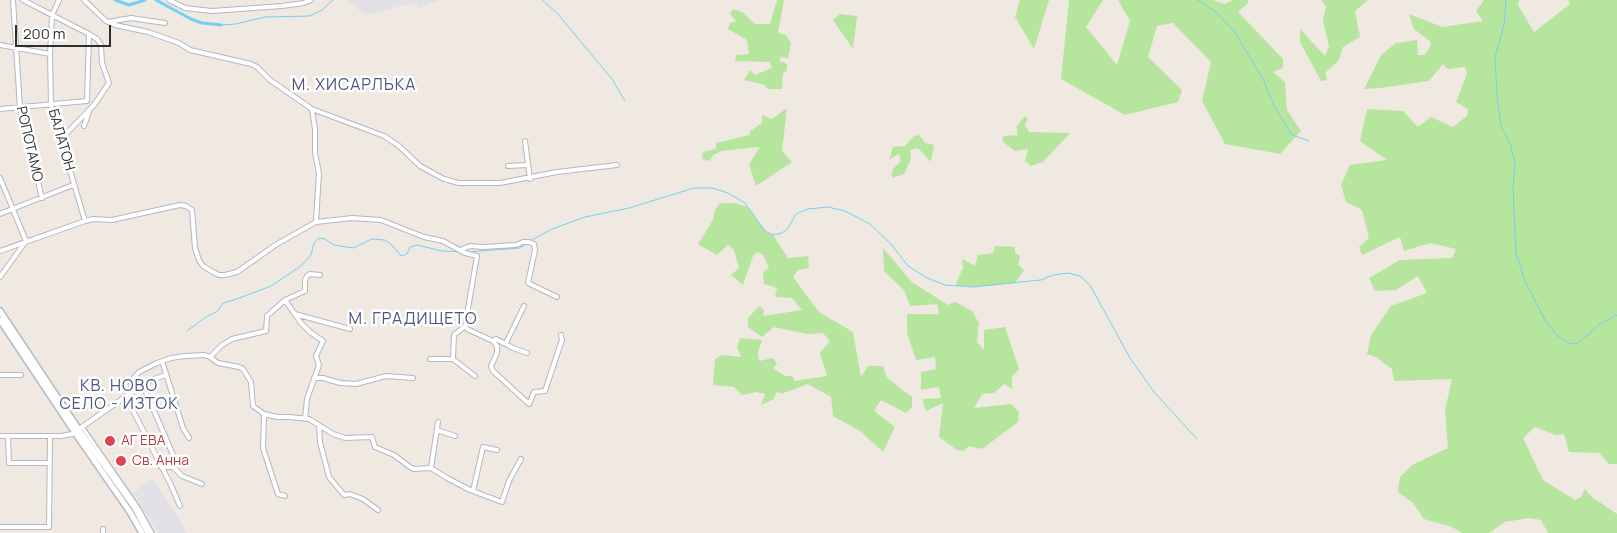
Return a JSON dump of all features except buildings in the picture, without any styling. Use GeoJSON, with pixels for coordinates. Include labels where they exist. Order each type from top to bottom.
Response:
{"type":"FeatureCollection","features":[{"type":"Feature","properties":{"kind":"street","name":"РОПОТАМО"},"geometry":{"type":"LineString","coordinates":[[13,0],[20,108],[42,198]]}},
{"type":"Feature","properties":{"kind":"street"},"geometry":{"type":"LineString","coordinates":[[23,0],[89,34],[97,39],[101,45],[103,66],[109,82],[89,110],[61,139]]}},
{"type":"Feature","properties":{"kind":"street","name":"БАЛАТОН"},"geometry":{"type":"LineString","coordinates":[[59,0],[52,15],[50,54],[51,106],[85,221]]}},
{"type":"Feature","properties":{"kind":"street"},"geometry":{"type":"LineString","coordinates":[[84,0],[108,22],[115,25],[148,32],[166,38],[190,50],[251,64],[257,67],[270,80],[312,109],[384,136],[399,146],[420,166],[444,179],[459,183],[500,183],[530,179],[557,172],[617,165]]}},
{"type":"Feature","properties":{"kind":"street"},"geometry":{"type":"LineString","coordinates":[[169,0],[185,8],[212,11],[270,8],[304,3],[311,0]]}},
{"type":"Feature","properties":{"kind":"street"},"geometry":{"type":"LineString","coordinates":[[108,22],[131,18],[165,22]]}},
{"type":"Feature","properties":{"kind":"street"},"geometry":{"type":"LineString","coordinates":[[0,109],[51,106],[87,101],[89,34]]}},
{"type":"Feature","properties":{"kind":"street"},"geometry":{"type":"LineString","coordinates":[[0,46],[50,54]]}},
{"type":"Feature","properties":{"kind":"street"},"geometry":{"type":"LineString","coordinates":[[312,109],[315,129],[314,153],[319,173],[316,222]]}},
{"type":"Feature","properties":{"kind":"street"},"geometry":{"type":"LineString","coordinates":[[84,126],[89,110]]}},
{"type":"Feature","properties":{"kind":"street"},"geometry":{"type":"LineString","coordinates":[[525,142],[530,179]]}},
{"type":"Feature","properties":{"kind":"street"},"geometry":{"type":"LineString","coordinates":[[508,166],[527,165]]}},
{"type":"Feature","properties":{"kind":"street"},"geometry":{"type":"LineString","coordinates":[[0,178],[26,241]]}},
{"type":"Feature","properties":{"kind":"street"},"geometry":{"type":"LineString","coordinates":[[0,214],[73,185]]}},
{"type":"Feature","properties":{"kind":"street"},"geometry":{"type":"LineString","coordinates":[[0,251],[93,219],[112,220],[173,206],[186,206],[192,210],[196,255],[203,266],[219,275],[237,272],[277,244],[316,222],[352,218],[381,220],[424,237],[443,241],[477,256],[465,326],[454,335],[453,359]]}},
{"type":"Feature","properties":{"kind":"street"},"geometry":{"type":"LineString","coordinates":[[0,277],[26,241]]}},
{"type":"Feature","properties":{"kind":"street"},"geometry":{"type":"LineString","coordinates":[[462,251],[470,246],[483,248],[528,242],[534,244],[535,250],[528,283],[557,296]]}},
{"type":"Feature","properties":{"kind":"street"},"geometry":{"type":"LineString","coordinates":[[210,357],[232,339],[266,331],[267,316],[285,300],[305,291],[307,276],[310,274],[320,275]]}},
{"type":"Feature","properties":{"kind":"street"},"geometry":{"type":"LineString","coordinates":[[285,300],[310,332],[323,341],[316,356],[319,365],[306,399],[305,419]]}},
{"type":"Feature","properties":{"kind":"street"},"geometry":{"type":"LineString","coordinates":[[506,343],[524,306]]}},
{"type":"Feature","properties":{"kind":"street"},"geometry":{"type":"LineString","coordinates":[[0,311],[79,430],[142,533]]}},
{"type":"Feature","properties":{"kind":"street"},"geometry":{"type":"LineString","coordinates":[[295,314],[350,329]]}},
{"type":"Feature","properties":{"kind":"street"},"geometry":{"type":"LineString","coordinates":[[0,320],[134,508],[148,533]]}},
{"type":"Feature","properties":{"kind":"street"},"geometry":{"type":"LineString","coordinates":[[465,326],[467,329],[493,341],[497,346],[497,353],[492,371],[529,404],[534,392],[545,391],[562,340],[561,335]]}},
{"type":"Feature","properties":{"kind":"street"},"geometry":{"type":"LineString","coordinates":[[493,341],[496,339],[528,353]]}},
{"type":"Feature","properties":{"kind":"street"},"geometry":{"type":"LineString","coordinates":[[132,392],[130,386],[133,377],[162,361],[184,356],[210,357],[218,363],[239,366],[243,369],[251,382],[253,406],[264,414],[305,419],[345,438],[372,438],[375,446],[394,455],[410,467],[431,468],[473,491],[502,502],[520,458]]}},
{"type":"Feature","properties":{"kind":"street"},"geometry":{"type":"LineString","coordinates":[[430,359],[453,359],[475,376]]}},
{"type":"Feature","properties":{"kind":"street"},"geometry":{"type":"LineString","coordinates":[[162,361],[183,428],[190,438]]}},
{"type":"Feature","properties":{"kind":"street"},"geometry":{"type":"LineString","coordinates":[[0,375],[21,375]]}},
{"type":"Feature","properties":{"kind":"street"},"geometry":{"type":"LineString","coordinates":[[0,436],[50,436],[79,430],[143,385],[166,375]]}},
{"type":"Feature","properties":{"kind":"street"},"geometry":{"type":"LineString","coordinates":[[314,378],[356,384],[386,376],[413,378]]}},
{"type":"Feature","properties":{"kind":"street"},"geometry":{"type":"LineString","coordinates":[[143,385],[176,462],[173,467]]}},
{"type":"Feature","properties":{"kind":"street"},"geometry":{"type":"LineString","coordinates":[[126,397],[180,506]]}},
{"type":"Feature","properties":{"kind":"street"},"geometry":{"type":"LineString","coordinates":[[264,414],[263,448],[278,494],[285,496]]}},
{"type":"Feature","properties":{"kind":"street"},"geometry":{"type":"LineString","coordinates":[[431,468],[438,422]]}},
{"type":"Feature","properties":{"kind":"street"},"geometry":{"type":"LineString","coordinates":[[320,425],[320,442],[330,477],[344,495],[350,494],[363,499],[378,510]]}},
{"type":"Feature","properties":{"kind":"street"},"geometry":{"type":"LineString","coordinates":[[79,430],[139,509],[152,533]]}},
{"type":"Feature","properties":{"kind":"street"},"geometry":{"type":"LineString","coordinates":[[437,430],[455,436]]}},
{"type":"Feature","properties":{"kind":"street"},"geometry":{"type":"LineString","coordinates":[[8,436],[9,463],[50,462]]}},
{"type":"Feature","properties":{"kind":"street"},"geometry":{"type":"LineString","coordinates":[[0,527],[49,527],[50,436]]}},
{"type":"Feature","properties":{"kind":"street"},"geometry":{"type":"LineString","coordinates":[[473,491],[484,447],[497,450]]}},
{"type":"Feature","properties":{"kind":"street"},"geometry":{"type":"LineString","coordinates":[[161,467],[173,467],[182,476],[202,484]]}},
{"type":"Feature","properties":{"kind":"shaded area"},"geometry":{"type":"Polygon","coordinates":[[[345,0],[439,0],[418,8],[416,2],[366,15],[345,0]]]}},
{"type":"Feature","properties":{"kind":"shaded area"},"geometry":{"type":"Polygon","coordinates":[[[152,479],[187,533],[158,533],[133,493],[152,479]]]}},
{"type":"Feature","properties":{"kind":"green space"},"geometry":{"type":"Polygon","coordinates":[[[777,0],[784,0],[778,33],[786,35],[791,43],[788,58],[780,57],[780,61],[787,64],[787,70],[783,74],[782,89],[768,89],[765,85],[744,80],[750,70],[755,75],[772,68],[770,62],[735,61],[736,55],[749,54],[747,40],[728,29],[730,23],[736,21],[730,14],[733,9],[742,12],[755,24],[770,24],[777,0]]]}},
{"type":"Feature","properties":{"kind":"green space"},"geometry":{"type":"Polygon","coordinates":[[[1020,0],[1049,0],[1034,49],[1015,17],[1020,0]]]}},
{"type":"Feature","properties":{"kind":"green space"},"geometry":{"type":"Polygon","coordinates":[[[1069,0],[1103,0],[1086,27],[1117,65],[1130,21],[1118,0],[1212,0],[1225,4],[1233,0],[1248,0],[1248,3],[1238,12],[1283,59],[1283,68],[1273,72],[1285,82],[1287,110],[1301,131],[1280,154],[1225,144],[1202,101],[1211,62],[1173,23],[1157,26],[1148,57],[1182,90],[1178,102],[1125,115],[1061,79],[1069,0]]]}},
{"type":"Feature","properties":{"kind":"green space"},"geometry":{"type":"Polygon","coordinates":[[[1321,0],[1368,0],[1355,11],[1360,37],[1343,47],[1339,60],[1325,73],[1327,80],[1321,81],[1300,42],[1300,29],[1325,56],[1329,46],[1323,21],[1326,7],[1321,0]]]}},
{"type":"Feature","properties":{"kind":"green space"},"geometry":{"type":"Polygon","coordinates":[[[1484,0],[1519,0],[1518,5],[1534,32],[1570,4],[1568,0],[1617,0],[1617,464],[1609,464],[1599,453],[1569,452],[1564,434],[1556,435],[1535,427],[1523,438],[1543,480],[1575,500],[1581,497],[1585,489],[1592,497],[1617,514],[1617,533],[1548,533],[1541,520],[1529,518],[1505,522],[1489,533],[1462,533],[1452,527],[1424,519],[1413,503],[1398,492],[1400,477],[1412,465],[1448,448],[1445,410],[1452,379],[1394,381],[1392,369],[1376,357],[1367,354],[1371,335],[1391,306],[1427,293],[1418,276],[1396,290],[1375,291],[1369,278],[1400,260],[1452,258],[1456,249],[1430,243],[1404,251],[1400,237],[1362,255],[1359,247],[1369,238],[1362,210],[1346,202],[1341,185],[1350,165],[1387,160],[1360,141],[1367,109],[1403,111],[1418,127],[1431,117],[1453,127],[1467,116],[1468,109],[1456,102],[1467,74],[1465,67],[1448,69],[1443,64],[1429,81],[1364,89],[1381,55],[1396,43],[1417,40],[1418,55],[1424,55],[1431,46],[1430,41],[1414,29],[1409,14],[1442,27],[1483,21],[1476,11],[1484,0]]]}},
{"type":"Feature","properties":{"kind":"green space"},"geometry":{"type":"Polygon","coordinates":[[[840,14],[857,16],[853,49],[833,20],[840,14]]]}},
{"type":"Feature","properties":{"kind":"green space"},"geometry":{"type":"Polygon","coordinates":[[[787,108],[782,151],[792,162],[756,186],[749,164],[760,147],[721,151],[713,155],[710,161],[702,159],[703,152],[716,149],[716,143],[750,135],[750,131],[762,123],[762,115],[772,119],[787,108]]]}},
{"type":"Feature","properties":{"kind":"green space"},"geometry":{"type":"Polygon","coordinates":[[[1025,116],[1028,119],[1025,125],[1029,132],[1070,133],[1043,162],[1031,166],[1025,161],[1028,149],[1015,151],[1002,141],[1004,136],[1017,135],[1017,126],[1025,116]]]}},
{"type":"Feature","properties":{"kind":"green space"},"geometry":{"type":"Polygon","coordinates":[[[919,135],[925,143],[934,145],[931,162],[918,148],[910,150],[911,159],[904,174],[892,178],[892,170],[901,161],[899,154],[889,160],[893,147],[905,146],[914,136],[919,135]]]}},
{"type":"Feature","properties":{"kind":"green space"},"geometry":{"type":"Polygon","coordinates":[[[720,203],[734,203],[748,207],[765,231],[773,235],[788,258],[808,256],[809,268],[798,270],[793,277],[819,312],[853,332],[861,377],[868,366],[883,366],[887,378],[912,397],[912,407],[906,413],[881,400],[874,411],[895,427],[883,452],[860,431],[833,416],[831,397],[808,384],[781,394],[777,391],[774,399],[761,405],[765,394],[756,392],[742,395],[734,387],[713,385],[715,359],[722,355],[741,357],[737,347],[740,338],[762,340],[758,352],[759,361],[773,358],[777,364],[773,368],[785,376],[792,376],[795,381],[827,376],[820,353],[830,341],[823,333],[807,334],[774,327],[762,337],[748,327],[748,318],[759,306],[764,310],[763,316],[802,310],[792,298],[775,297],[777,288],[764,284],[763,272],[769,268],[763,255],[757,252],[753,256],[743,285],[731,275],[739,268],[734,250],[728,245],[717,255],[698,244],[713,220],[715,210],[720,203]]]}},
{"type":"Feature","properties":{"kind":"green space"},"geometry":{"type":"Polygon","coordinates":[[[995,246],[1015,247],[1015,253],[1020,256],[1018,265],[1024,270],[1015,283],[975,287],[955,286],[963,268],[962,259],[975,266],[978,255],[993,253],[995,246]]]}},
{"type":"Feature","properties":{"kind":"green space"},"geometry":{"type":"Polygon","coordinates":[[[883,248],[912,282],[948,305],[955,302],[972,311],[979,323],[977,342],[984,350],[984,330],[1005,327],[1019,369],[1012,377],[1012,389],[1004,384],[994,393],[982,394],[974,408],[1011,404],[1019,412],[1018,422],[982,449],[969,446],[964,451],[957,450],[939,437],[943,403],[926,411],[922,399],[941,398],[939,387],[921,390],[921,372],[936,369],[935,357],[916,360],[907,333],[907,314],[939,314],[937,304],[910,306],[904,290],[884,271],[883,248]]]}},
{"type":"Feature","properties":{"kind":"waterway"},"geometry":{"type":"LineString","coordinates":[[115,0],[129,5],[145,0]]}},
{"type":"Feature","properties":{"kind":"waterway"},"geometry":{"type":"LineString","coordinates":[[156,0],[191,19],[202,23],[221,25]]}},
{"type":"Feature","properties":{"kind":"waterway"},"geometry":{"type":"LineString","coordinates":[[221,25],[236,24],[265,17],[310,16],[322,10],[333,0]]}},
{"type":"Feature","properties":{"kind":"waterway"},"geometry":{"type":"LineString","coordinates":[[542,0],[557,13],[612,79],[625,101]]}},
{"type":"Feature","properties":{"kind":"waterway"},"geometry":{"type":"LineString","coordinates":[[1198,0],[1217,13],[1234,31],[1263,79],[1274,106],[1292,135],[1309,141]]}},
{"type":"Feature","properties":{"kind":"waterway"},"geometry":{"type":"LineString","coordinates":[[1506,0],[1504,25],[1495,57],[1497,97],[1501,126],[1510,143],[1515,163],[1513,188],[1516,253],[1525,281],[1546,322],[1559,337],[1570,344],[1578,343],[1600,324],[1617,315]]}},
{"type":"Feature","properties":{"kind":"waterway"},"geometry":{"type":"LineString","coordinates":[[530,241],[552,229],[585,217],[629,208],[694,188],[712,188],[728,193],[745,203],[765,231],[773,235],[782,233],[788,228],[796,214],[808,209],[828,207],[845,211],[870,224],[890,243],[908,266],[927,278],[945,285],[974,287],[1041,280],[1053,275],[1068,273],[1080,276],[1090,285],[1130,358],[1154,392],[1197,439]]}},
{"type":"Feature","properties":{"kind":"waterway"},"geometry":{"type":"LineString","coordinates":[[187,331],[218,311],[223,303],[271,286],[301,266],[311,255],[314,243],[319,238],[325,239],[334,245],[353,248],[372,239],[385,240],[401,256],[407,254],[410,247],[417,245],[442,251],[461,252]]}},
{"type":"Feature","properties":{"kind":"waterway"},"geometry":{"type":"LineString","coordinates":[[467,252],[520,248],[527,243]]}},
{"type":"Feature","properties":{"kind":"place","name":"АГ ЕВА"},"geometry":{"type":"Point","coordinates":[110,441]}},
{"type":"Feature","properties":{"kind":"place","name":"Св. Анна"},"geometry":{"type":"Point","coordinates":[121,461]}},
{"type":"Feature","properties":{"kind":"district","name":"М. ХИСАРЛЪКА"},"geometry":{"type":"Point","coordinates":[354,86]}},
{"type":"Feature","properties":{"kind":"district","name":"М. ГРАДИЩЕТО"},"geometry":{"type":"Point","coordinates":[413,320]}},
{"type":"Feature","properties":{"kind":"district","name":"КВ. НОВО СЕЛО - ИЗТОК"},"geometry":{"type":"Point","coordinates":[119,396]}}]}
